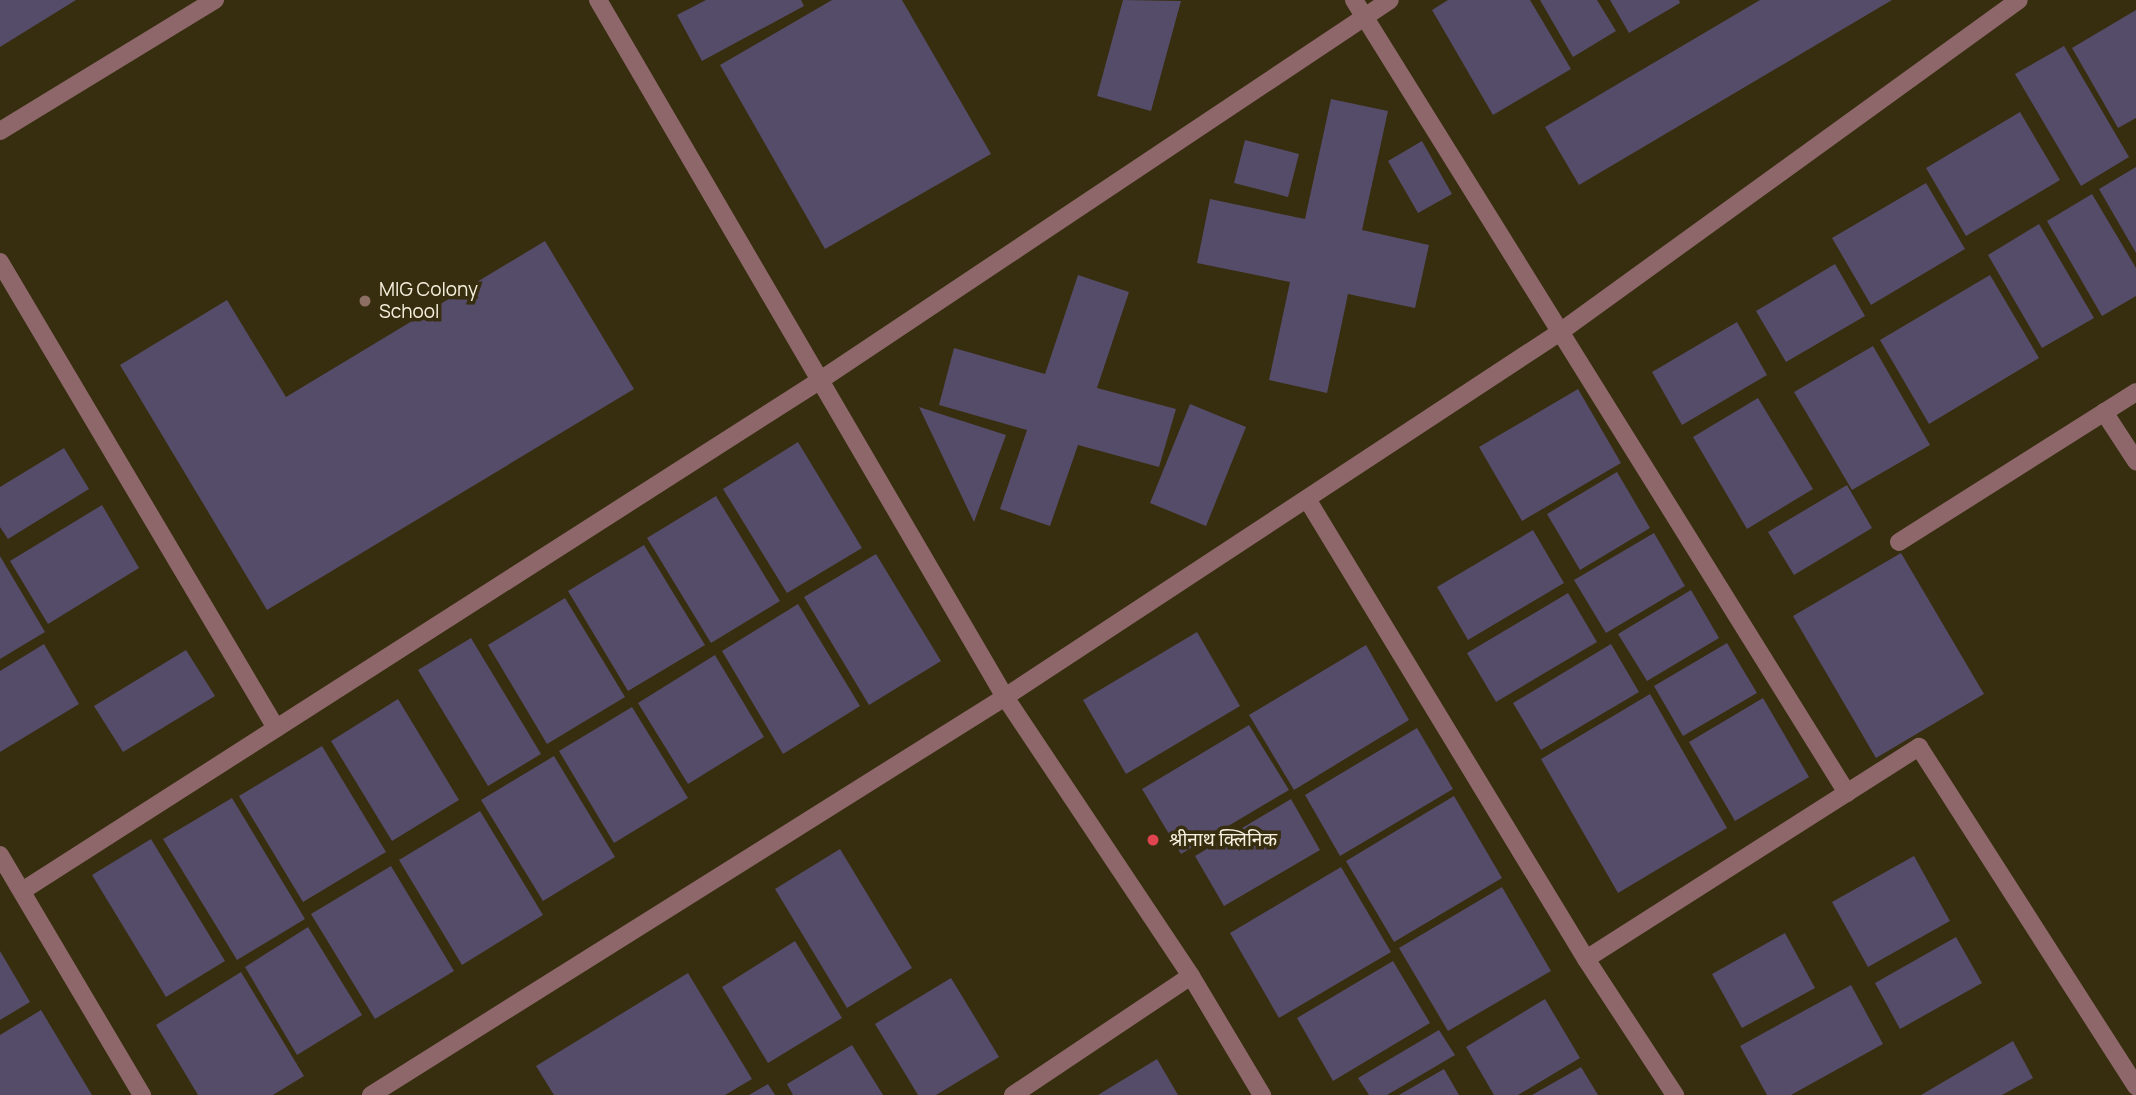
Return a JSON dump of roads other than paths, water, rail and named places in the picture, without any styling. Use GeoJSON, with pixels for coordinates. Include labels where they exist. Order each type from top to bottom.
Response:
{"type":"FeatureCollection","features":[{"type":"Feature","properties":{"kind":"street"},"geometry":{"type":"LineString","coordinates":[[0,131],[215,0]]}},
{"type":"Feature","properties":{"kind":"street"},"geometry":{"type":"LineString","coordinates":[[597,0],[1005,697],[1191,976],[1262,1095]]}},
{"type":"Feature","properties":{"kind":"street"},"geometry":{"type":"LineString","coordinates":[[1354,0],[1847,793]]}},
{"type":"Feature","properties":{"kind":"street"},"geometry":{"type":"LineString","coordinates":[[22,891],[818,381],[1390,0]]}},
{"type":"Feature","properties":{"kind":"street"},"geometry":{"type":"LineString","coordinates":[[372,1095],[1005,697],[1560,332],[2019,0]]}},
{"type":"Feature","properties":{"kind":"street"},"geometry":{"type":"LineString","coordinates":[[0,262],[276,728]]}},
{"type":"Feature","properties":{"kind":"street"},"geometry":{"type":"LineString","coordinates":[[1899,542],[2136,392]]}},
{"type":"Feature","properties":{"kind":"street"},"geometry":{"type":"LineString","coordinates":[[2104,412],[2136,461]]}},
{"type":"Feature","properties":{"kind":"street"},"geometry":{"type":"LineString","coordinates":[[1307,499],[1586,959],[1675,1095]]}},
{"type":"Feature","properties":{"kind":"street"},"geometry":{"type":"LineString","coordinates":[[1586,959],[1919,747],[2131,1066],[2136,1086]]}},
{"type":"Feature","properties":{"kind":"street"},"geometry":{"type":"LineString","coordinates":[[0,855],[142,1095]]}},
{"type":"Feature","properties":{"kind":"street"},"geometry":{"type":"LineString","coordinates":[[1013,1095],[1191,976]]}},
{"type":"Feature","properties":{"kind":"place","name":"MIG Colony School"},"geometry":{"type":"Point","coordinates":[365,301]}},
{"type":"Feature","properties":{"kind":"place","name":"श्रीनाथ क्लिनिक"},"geometry":{"type":"Point","coordinates":[1153,840]}}]}
